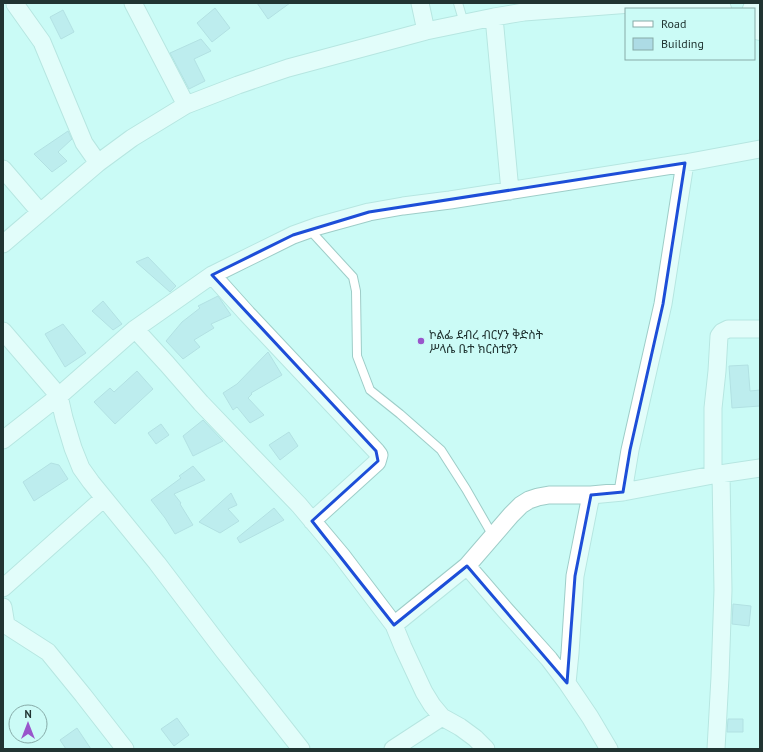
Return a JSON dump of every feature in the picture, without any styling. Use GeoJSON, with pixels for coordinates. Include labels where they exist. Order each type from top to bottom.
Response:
{"type":"FeatureCollection","features":[{"type":"Feature","properties":{"kind":"street"},"geometry":{"type":"LineString","coordinates":[[133,3],[186,105]]}},
{"type":"Feature","properties":{"kind":"street"},"geometry":{"type":"LineString","coordinates":[[420,3],[426,31]]}},
{"type":"Feature","properties":{"kind":"street"},"geometry":{"type":"LineString","coordinates":[[3,244],[98,163],[132,138],[186,105],[288,68],[426,31],[524,12],[632,3],[704,8]]}},
{"type":"Feature","properties":{"kind":"street"},"geometry":{"type":"LineString","coordinates":[[12,4],[42,42],[84,143],[98,163]]}},
{"type":"Feature","properties":{"kind":"street"},"geometry":{"type":"LineString","coordinates":[[494,17],[510,191]]}},
{"type":"Feature","properties":{"kind":"street"},"geometry":{"type":"LineString","coordinates":[[3,440],[59,396],[136,330],[212,275],[293,235],[369,212],[685,163],[760,149]]}},
{"type":"Feature","properties":{"kind":"street"},"geometry":{"type":"LineString","coordinates":[[623,492],[630,450],[663,304],[685,163]]}},
{"type":"Feature","properties":{"kind":"street"},"geometry":{"type":"LineString","coordinates":[[3,169],[40,212]]}},
{"type":"Feature","properties":{"kind":"street"},"geometry":{"type":"LineString","coordinates":[[212,275],[379,455],[377,462],[312,521]]}},
{"type":"Feature","properties":{"kind":"street"},"geometry":{"type":"LineString","coordinates":[[716,749],[720,677],[722,590],[714,408],[719,336],[722,332],[728,329],[760,329]]}},
{"type":"Feature","properties":{"kind":"street"},"geometry":{"type":"LineString","coordinates":[[136,330],[201,403],[299,504],[341,555],[394,625],[424,692],[432,705],[442,717],[460,727],[475,738],[486,749]]}},
{"type":"Feature","properties":{"kind":"street"},"geometry":{"type":"LineString","coordinates":[[3,331],[59,396],[75,455],[81,468],[157,563],[301,749]]}},
{"type":"Feature","properties":{"kind":"street"},"geometry":{"type":"LineString","coordinates":[[394,625],[468,566],[521,504],[530,500],[550,495],[591,495],[623,492],[760,468]]}},
{"type":"Feature","properties":{"kind":"street"},"geometry":{"type":"LineString","coordinates":[[567,683],[571,647],[575,576],[591,495]]}},
{"type":"Feature","properties":{"kind":"street"},"geometry":{"type":"LineString","coordinates":[[3,588],[104,498]]}},
{"type":"Feature","properties":{"kind":"street"},"geometry":{"type":"LineString","coordinates":[[468,566],[505,610],[540,648],[567,683],[609,749]]}},
{"type":"Feature","properties":{"kind":"street"},"geometry":{"type":"LineString","coordinates":[[3,607],[4,627],[48,652],[125,749]]}},
{"type":"Feature","properties":{"kind":"street"},"geometry":{"type":"LineString","coordinates":[[393,749],[442,717]]}},
{"type":"Feature","properties":{"kind":"lane"},"geometry":{"type":"LineString","coordinates":[[458,3],[464,23]]}},
{"type":"Feature","properties":{"kind":"lane"},"geometry":{"type":"LineString","coordinates":[[310,230],[353,277],[356,291],[357,356],[370,390],[441,450],[466,489],[493,536]]}},
{"type":"Feature","properties":{"kind":"highlighted area"},"geometry":{"type":"Polygon","coordinates":[[[685,163],[663,304],[630,450],[623,492],[591,495],[575,576],[567,683],[467,566],[394,625],[312,521],[378,461],[376,451],[212,275],[293,235],[369,212],[685,163]]]}},
{"type":"Feature","properties":{"kind":"building"},"geometry":{"type":"Polygon","coordinates":[[[257,3],[290,3],[268,19],[257,3]]]}},
{"type":"Feature","properties":{"kind":"building"},"geometry":{"type":"Polygon","coordinates":[[[215,8],[230,28],[212,42],[197,23],[215,8]]]}},
{"type":"Feature","properties":{"kind":"building"},"geometry":{"type":"Polygon","coordinates":[[[63,10],[74,32],[61,39],[50,17],[63,10]]]}},
{"type":"Feature","properties":{"kind":"building"},"geometry":{"type":"Polygon","coordinates":[[[201,39],[211,51],[194,59],[205,81],[189,89],[170,53],[201,39]]]}},
{"type":"Feature","properties":{"kind":"building"},"geometry":{"type":"Polygon","coordinates":[[[68,131],[72,139],[58,152],[67,161],[52,172],[34,154],[68,131]]]}},
{"type":"Feature","properties":{"kind":"building"},"geometry":{"type":"Polygon","coordinates":[[[148,257],[176,286],[170,292],[136,262],[148,257]]]}},
{"type":"Feature","properties":{"kind":"building"},"geometry":{"type":"Polygon","coordinates":[[[218,296],[231,315],[211,324],[214,328],[194,340],[200,347],[183,359],[166,341],[182,322],[200,308],[198,306],[218,296]]]}},
{"type":"Feature","properties":{"kind":"building"},"geometry":{"type":"Polygon","coordinates":[[[103,301],[122,324],[113,330],[92,311],[103,301]]]}},
{"type":"Feature","properties":{"kind":"building"},"geometry":{"type":"Polygon","coordinates":[[[63,324],[86,353],[65,367],[45,334],[63,324]]]}},
{"type":"Feature","properties":{"kind":"building"},"geometry":{"type":"Polygon","coordinates":[[[268,352],[282,375],[251,393],[252,394],[248,398],[264,415],[250,423],[237,407],[233,410],[223,393],[237,384],[268,352]]]}},
{"type":"Feature","properties":{"kind":"building"},"geometry":{"type":"Polygon","coordinates":[[[748,365],[750,391],[760,390],[760,406],[732,408],[729,366],[748,365]]]}},
{"type":"Feature","properties":{"kind":"building"},"geometry":{"type":"Polygon","coordinates":[[[137,371],[153,389],[115,424],[94,402],[110,388],[114,392],[137,371]]]}},
{"type":"Feature","properties":{"kind":"building"},"geometry":{"type":"Polygon","coordinates":[[[203,420],[223,441],[193,456],[183,436],[203,420]]]}},
{"type":"Feature","properties":{"kind":"building"},"geometry":{"type":"Polygon","coordinates":[[[161,424],[169,435],[156,444],[148,433],[161,424]]]}},
{"type":"Feature","properties":{"kind":"building"},"geometry":{"type":"Polygon","coordinates":[[[289,432],[298,446],[280,460],[269,445],[289,432]]]}},
{"type":"Feature","properties":{"kind":"building"},"geometry":{"type":"Polygon","coordinates":[[[51,463],[59,465],[68,479],[34,501],[23,482],[51,463]]]}},
{"type":"Feature","properties":{"kind":"building"},"geometry":{"type":"Polygon","coordinates":[[[193,466],[205,480],[174,494],[181,503],[180,504],[193,525],[175,534],[151,500],[181,478],[179,476],[193,466]]]}},
{"type":"Feature","properties":{"kind":"building"},"geometry":{"type":"Polygon","coordinates":[[[231,493],[237,505],[228,509],[239,521],[220,533],[199,522],[231,493]]]}},
{"type":"Feature","properties":{"kind":"building"},"geometry":{"type":"Polygon","coordinates":[[[274,508],[284,520],[240,543],[237,538],[274,508]]]}},
{"type":"Feature","properties":{"kind":"building"},"geometry":{"type":"Polygon","coordinates":[[[733,604],[751,606],[749,626],[732,624],[733,604]]]}},
{"type":"Feature","properties":{"kind":"building"},"geometry":{"type":"Polygon","coordinates":[[[177,718],[189,735],[174,746],[161,729],[177,718]]]}},
{"type":"Feature","properties":{"kind":"building"},"geometry":{"type":"Polygon","coordinates":[[[728,719],[743,719],[743,732],[727,732],[728,719]]]}},
{"type":"Feature","properties":{"kind":"building"},"geometry":{"type":"Polygon","coordinates":[[[77,728],[91,749],[66,749],[60,740],[77,728]]]}},
{"type":"Feature","properties":{"kind":"place","name":"ኮልፌ ደብረ ብርሃን ቅድስት ሥላሴ ቤተ ክርስቲያን"},"geometry":{"type":"Point","coordinates":[421,341]}}]}
